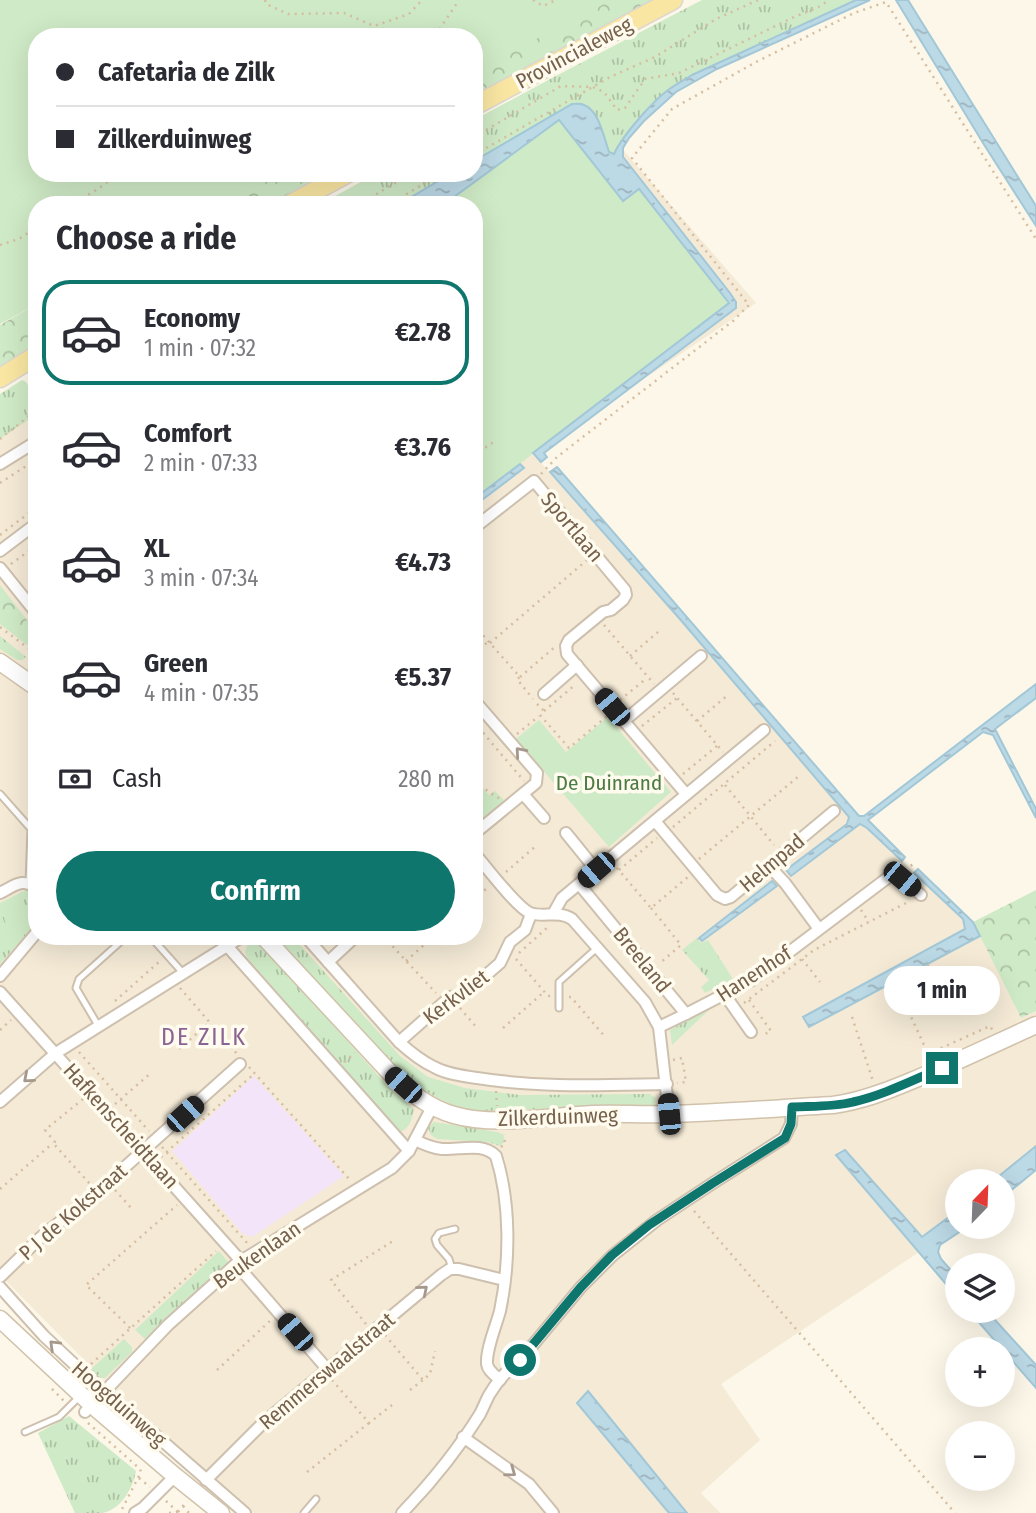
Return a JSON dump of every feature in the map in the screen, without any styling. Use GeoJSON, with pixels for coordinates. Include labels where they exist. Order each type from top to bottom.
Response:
{"type":"FeatureCollection","features":[{"type":"Feature","properties":{"kind":"main road","name":"Provincialeweg"},"geometry":{"type":"LineString","coordinates":[[483,101],[673,0]]}},
{"type":"Feature","properties":{"kind":"main road"},"geometry":{"type":"LineString","coordinates":[[306,196],[331,182]]}},
{"type":"Feature","properties":{"kind":"main road"},"geometry":{"type":"LineString","coordinates":[[0,378],[28,361]]}},
{"type":"Feature","properties":{"kind":"street"},"geometry":{"type":"LineString","coordinates":[[0,464],[28,446]]}},
{"type":"Feature","properties":{"kind":"street","name":"Sportlaan"},"geometry":{"type":"LineString","coordinates":[[483,521],[534,481],[625,590],[623,600],[597,617]]}},
{"type":"Feature","properties":{"kind":"street"},"geometry":{"type":"LineString","coordinates":[[0,551],[28,530]]}},
{"type":"Feature","properties":{"kind":"street"},"geometry":{"type":"LineString","coordinates":[[1,570],[28,603]]}},
{"type":"Feature","properties":{"kind":"street"},"geometry":{"type":"LineString","coordinates":[[597,617],[569,640],[566,646],[567,654],[686,794]]}},
{"type":"Feature","properties":{"kind":"street"},"geometry":{"type":"LineString","coordinates":[[624,720],[701,656]]}},
{"type":"Feature","properties":{"kind":"street"},"geometry":{"type":"LineString","coordinates":[[0,662],[28,682]]}},
{"type":"Feature","properties":{"kind":"street"},"geometry":{"type":"LineString","coordinates":[[544,694],[577,665]]}},
{"type":"Feature","properties":{"kind":"street"},"geometry":{"type":"LineString","coordinates":[[483,711],[537,773],[536,783],[483,826]]}},
{"type":"Feature","properties":{"kind":"street"},"geometry":{"type":"LineString","coordinates":[[553,914],[562,898],[764,730]]}},
{"type":"Feature","properties":{"kind":"street"},"geometry":{"type":"LineString","coordinates":[[526,791],[544,818]]}},
{"type":"Feature","properties":{"kind":"street","name":"Helmpad"},"geometry":{"type":"LineString","coordinates":[[655,821],[717,895],[724,899],[731,897],[834,811]]}},
{"type":"Feature","properties":{"kind":"street"},"geometry":{"type":"LineString","coordinates":[[566,833],[596,870]]}},
{"type":"Feature","properties":{"kind":"street"},"geometry":{"type":"LineString","coordinates":[[483,864],[522,909],[531,914]]}},
{"type":"Feature","properties":{"kind":"street"},"geometry":{"type":"LineString","coordinates":[[769,866],[819,929]]}},
{"type":"Feature","properties":{"kind":"street","name":"Hanenhof"},"geometry":{"type":"LineString","coordinates":[[686,1014],[752,980],[890,876],[902,879],[921,895]]}},
{"type":"Feature","properties":{"kind":"street","name":"Breeland"},"geometry":{"type":"LineString","coordinates":[[579,884],[686,1014],[660,1027]]}},
{"type":"Feature","properties":{"kind":"street"},"geometry":{"type":"LineString","coordinates":[[0,893],[16,885],[28,886]]}},
{"type":"Feature","properties":{"kind":"street","name":"Breeland"},"geometry":{"type":"LineString","coordinates":[[531,914],[562,914],[572,919],[645,1002],[660,1027],[669,1114]]}},
{"type":"Feature","properties":{"kind":"street","name":"Kerkvliet"},"geometry":{"type":"LineString","coordinates":[[399,1042],[447,1000],[462,996],[500,963],[510,943],[525,930],[531,914]]}},
{"type":"Feature","properties":{"kind":"street"},"geometry":{"type":"LineString","coordinates":[[0,976],[28,943]]}},
{"type":"Feature","properties":{"kind":"street"},"geometry":{"type":"LineString","coordinates":[[0,1102],[56,1053],[231,945]]}},
{"type":"Feature","properties":{"kind":"street","name":"Zilkerduinweg"},"geometry":{"type":"LineString","coordinates":[[271,945],[407,1088],[432,1107],[456,1116],[495,1120],[594,1114],[669,1114],[851,1103],[936,1071],[1036,1024]]}},
{"type":"Feature","properties":{"kind":"street","name":"Zilkerduinweg"},"geometry":{"type":"LineString","coordinates":[[313,945],[410,1053],[436,1068],[482,1079],[553,1085],[667,1084]]}},
{"type":"Feature","properties":{"kind":"street"},"geometry":{"type":"LineString","coordinates":[[328,962],[346,945]]}},
{"type":"Feature","properties":{"kind":"street"},"geometry":{"type":"LineString","coordinates":[[228,947],[336,1069],[412,1146],[442,1149],[482,1148],[490,1150],[496,1157],[509,1222],[500,1309],[487,1361],[489,1369],[500,1380]]}},
{"type":"Feature","properties":{"kind":"street","name":"Hafkenscheidtlaan"},"geometry":{"type":"LineString","coordinates":[[0,992],[224,1243],[327,1371]]}},
{"type":"Feature","properties":{"kind":"street"},"geometry":{"type":"LineString","coordinates":[[725,995],[751,1032]]}},
{"type":"Feature","properties":{"kind":"street","name":"P J de Kokstraat"},"geometry":{"type":"LineString","coordinates":[[0,1277],[40,1238],[97,1192],[240,1064]]}},
{"type":"Feature","properties":{"kind":"street","name":"Beukenlaan"},"geometry":{"type":"LineString","coordinates":[[83,1403],[105,1391],[168,1325],[239,1263],[392,1168],[412,1146],[432,1107]]}},
{"type":"Feature","properties":{"kind":"street"},"geometry":{"type":"LineString","coordinates":[[401,1513],[419,1495],[481,1413],[489,1395],[510,1367],[522,1359],[581,1287],[612,1255],[649,1225],[785,1138],[791,1124],[792,1107]]}},
{"type":"Feature","properties":{"kind":"street"},"geometry":{"type":"LineString","coordinates":[[453,1269],[504,1280]]}},
{"type":"Feature","properties":{"kind":"street","name":"Remmerswaalstraat"},"geometry":{"type":"LineString","coordinates":[[206,1480],[262,1424],[441,1275],[453,1269]]}},
{"type":"Feature","properties":{"kind":"street","name":"Hoogduinweg"},"geometry":{"type":"LineString","coordinates":[[0,1287],[44,1336],[82,1372],[245,1513]]}},
{"type":"Feature","properties":{"kind":"street","name":"Hoogduinweg"},"geometry":{"type":"LineString","coordinates":[[5,1324],[27,1354],[205,1513]]}},
{"type":"Feature","properties":{"kind":"street"},"geometry":{"type":"LineString","coordinates":[[463,1437],[529,1484],[552,1513]]}},
{"type":"Feature","properties":{"kind":"street"},"geometry":{"type":"LineString","coordinates":[[135,1513],[171,1480]]}},
{"type":"Feature","properties":{"kind":"street","name":"Hoogduinweg"},"geometry":{"type":"LineString","coordinates":[[171,1480],[221,1513]]}},
{"type":"Feature","properties":{"kind":"lane"},"geometry":{"type":"LineString","coordinates":[[0,794],[28,826]]}},
{"type":"Feature","properties":{"kind":"lane"},"geometry":{"type":"LineString","coordinates":[[99,1027],[76,988],[79,979],[117,945]]}},
{"type":"Feature","properties":{"kind":"lane"},"geometry":{"type":"LineString","coordinates":[[158,945],[184,974]]}},
{"type":"Feature","properties":{"kind":"lane","name":"Breeland"},"geometry":{"type":"LineString","coordinates":[[559,1008],[559,982],[597,948]]}},
{"type":"Feature","properties":{"kind":"lane"},"geometry":{"type":"LineString","coordinates":[[453,1269],[435,1239],[439,1233],[455,1229]]}},
{"type":"Feature","properties":{"kind":"lane"},"geometry":{"type":"LineString","coordinates":[[25,1432],[83,1403]]}},
{"type":"Feature","properties":{"kind":"lane"},"geometry":{"type":"LineString","coordinates":[[304,1513],[316,1499]]}},
{"type":"Feature","properties":{"kind":"path"},"geometry":{"type":"LineString","coordinates":[[265,0],[266,4],[288,14],[344,13],[374,26],[409,14],[422,0]]}},
{"type":"Feature","properties":{"kind":"path"},"geometry":{"type":"LineString","coordinates":[[440,28],[459,0]]}},
{"type":"Feature","properties":{"kind":"path"},"geometry":{"type":"LineString","coordinates":[[533,0],[543,6],[556,0]]}},
{"type":"Feature","properties":{"kind":"path"},"geometry":{"type":"LineString","coordinates":[[483,150],[610,77],[655,57],[716,19],[758,0]]}},
{"type":"Feature","properties":{"kind":"path"},"geometry":{"type":"LineString","coordinates":[[483,132],[561,86],[593,87],[604,92],[617,110],[625,108],[645,79],[679,73],[829,0]]}},
{"type":"Feature","properties":{"kind":"path"},"geometry":{"type":"LineString","coordinates":[[534,481],[557,457],[733,321],[749,305],[632,158],[672,109],[756,62],[854,13],[886,2],[1036,239]]}},
{"type":"Feature","properties":{"kind":"path"},"geometry":{"type":"LineString","coordinates":[[86,196],[108,182]]}},
{"type":"Feature","properties":{"kind":"path"},"geometry":{"type":"LineString","coordinates":[[373,196],[397,182]]}},
{"type":"Feature","properties":{"kind":"path"},"geometry":{"type":"LineString","coordinates":[[403,196],[427,182]]}},
{"type":"Feature","properties":{"kind":"path"},"geometry":{"type":"LineString","coordinates":[[0,245],[28,233]]}},
{"type":"Feature","properties":{"kind":"path"},"geometry":{"type":"LineString","coordinates":[[0,439],[28,417]]}},
{"type":"Feature","properties":{"kind":"path"},"geometry":{"type":"LineString","coordinates":[[483,449],[496,440]]}},
{"type":"Feature","properties":{"kind":"path"},"geometry":{"type":"LineString","coordinates":[[0,483],[28,465]]}},
{"type":"Feature","properties":{"kind":"path"},"geometry":{"type":"LineString","coordinates":[[0,535],[28,514]]}},
{"type":"Feature","properties":{"kind":"path"},"geometry":{"type":"LineString","coordinates":[[1,570],[28,551]]}},
{"type":"Feature","properties":{"kind":"path"},"geometry":{"type":"LineString","coordinates":[[483,646],[595,554]]}},
{"type":"Feature","properties":{"kind":"path"},"geometry":{"type":"LineString","coordinates":[[597,617],[648,677],[677,698],[729,760]]}},
{"type":"Feature","properties":{"kind":"path"},"geometry":{"type":"LineString","coordinates":[[0,627],[28,648]]}},
{"type":"Feature","properties":{"kind":"path"},"geometry":{"type":"LineString","coordinates":[[630,656],[658,632]]}},
{"type":"Feature","properties":{"kind":"path"},"geometry":{"type":"LineString","coordinates":[[483,635],[520,677]]}},
{"type":"Feature","properties":{"kind":"path"},"geometry":{"type":"LineString","coordinates":[[544,711],[517,679],[557,645],[566,646]]}},
{"type":"Feature","properties":{"kind":"path"},"geometry":{"type":"LineString","coordinates":[[509,741],[585,676]]}},
{"type":"Feature","properties":{"kind":"path"},"geometry":{"type":"LineString","coordinates":[[540,715],[569,748],[648,677]]}},
{"type":"Feature","properties":{"kind":"path"},"geometry":{"type":"LineString","coordinates":[[696,721],[729,694]]}},
{"type":"Feature","properties":{"kind":"path"},"geometry":{"type":"LineString","coordinates":[[634,733],[677,698]]}},
{"type":"Feature","properties":{"kind":"path"},"geometry":{"type":"LineString","coordinates":[[483,734],[526,791]]}},
{"type":"Feature","properties":{"kind":"path"},"geometry":{"type":"LineString","coordinates":[[619,870],[775,741]]}},
{"type":"Feature","properties":{"kind":"path"},"geometry":{"type":"LineString","coordinates":[[675,781],[717,746]]}},
{"type":"Feature","properties":{"kind":"path"},"geometry":{"type":"LineString","coordinates":[[714,771],[782,855]]}},
{"type":"Feature","properties":{"kind":"path"},"geometry":{"type":"LineString","coordinates":[[651,908],[799,776]]}},
{"type":"Feature","properties":{"kind":"path"},"geometry":{"type":"LineString","coordinates":[[483,788],[508,805]]}},
{"type":"Feature","properties":{"kind":"path"},"geometry":{"type":"LineString","coordinates":[[609,859],[681,945],[651,971]]}},
{"type":"Feature","properties":{"kind":"path"},"geometry":{"type":"LineString","coordinates":[[735,1010],[814,950],[921,895]]}},
{"type":"Feature","properties":{"kind":"path"},"geometry":{"type":"LineString","coordinates":[[553,914],[551,925],[513,957],[548,996],[571,997],[606,1038]]}},
{"type":"Feature","properties":{"kind":"path"},"geometry":{"type":"LineString","coordinates":[[391,945],[477,1028]]}},
{"type":"Feature","properties":{"kind":"path"},"geometry":{"type":"LineString","coordinates":[[406,961],[423,945]]}},
{"type":"Feature","properties":{"kind":"path"},"geometry":{"type":"LineString","coordinates":[[116,1000],[167,955]]}},
{"type":"Feature","properties":{"kind":"path"},"geometry":{"type":"LineString","coordinates":[[802,959],[820,982]]}},
{"type":"Feature","properties":{"kind":"path"},"geometry":{"type":"LineString","coordinates":[[929,965],[895,982],[936,1071]]}},
{"type":"Feature","properties":{"kind":"path"},"geometry":{"type":"LineString","coordinates":[[173,981],[358,1189]]}},
{"type":"Feature","properties":{"kind":"path"},"geometry":{"type":"LineString","coordinates":[[503,1028],[544,992]]}},
{"type":"Feature","properties":{"kind":"path"},"geometry":{"type":"LineString","coordinates":[[749,1000],[771,1031],[765,1034],[751,1032]]}},
{"type":"Feature","properties":{"kind":"path"},"geometry":{"type":"LineString","coordinates":[[852,1017],[877,1095]]}},
{"type":"Feature","properties":{"kind":"path"},"geometry":{"type":"LineString","coordinates":[[178,1049],[209,1023]]}},
{"type":"Feature","properties":{"kind":"path"},"geometry":{"type":"LineString","coordinates":[[928,1054],[990,1026],[998,1042]]}},
{"type":"Feature","properties":{"kind":"path"},"geometry":{"type":"LineString","coordinates":[[336,1069],[365,1045]]}},
{"type":"Feature","properties":{"kind":"path"},"geometry":{"type":"LineString","coordinates":[[664,1062],[682,1058],[686,1083],[667,1084]]}},
{"type":"Feature","properties":{"kind":"path"},"geometry":{"type":"LineString","coordinates":[[107,1111],[152,1072]]}},
{"type":"Feature","properties":{"kind":"path"},"geometry":{"type":"LineString","coordinates":[[154,1164],[255,1073]]}},
{"type":"Feature","properties":{"kind":"path"},"geometry":{"type":"LineString","coordinates":[[91,1093],[45,1130],[55,1142],[53,1143],[97,1192]]}},
{"type":"Feature","properties":{"kind":"path"},"geometry":{"type":"LineString","coordinates":[[0,1189],[53,1143]]}},
{"type":"Feature","properties":{"kind":"path"},"geometry":{"type":"LineString","coordinates":[[108,1182],[132,1209]]}},
{"type":"Feature","properties":{"kind":"path"},"geometry":{"type":"LineString","coordinates":[[130,1328],[86,1284],[184,1198]]}},
{"type":"Feature","properties":{"kind":"path"},"geometry":{"type":"LineString","coordinates":[[686,1201],[955,1513]]}},
{"type":"Feature","properties":{"kind":"path"},"geometry":{"type":"LineString","coordinates":[[82,1372],[237,1232]]}},
{"type":"Feature","properties":{"kind":"path"},"geometry":{"type":"LineString","coordinates":[[393,1241],[331,1280],[423,1380]]}},
{"type":"Feature","properties":{"kind":"path"},"geometry":{"type":"LineString","coordinates":[[217,1370],[279,1313]]}},
{"type":"Feature","properties":{"kind":"path"},"geometry":{"type":"LineString","coordinates":[[410,1390],[430,1374],[435,1350]]}},
{"type":"Feature","properties":{"kind":"path"},"geometry":{"type":"LineString","coordinates":[[327,1371],[369,1423]]}},
{"type":"Feature","properties":{"kind":"path"},"geometry":{"type":"LineString","coordinates":[[307,1472],[392,1405]]}},
{"type":"Feature","properties":{"kind":"path"},"geometry":{"type":"LineString","coordinates":[[120,1513],[139,1478]]}},
{"type":"Feature","properties":{"kind":"path"},"geometry":{"type":"LineString","coordinates":[[169,1513],[178,1511],[183,1506],[189,1513]]}},
{"type":"Feature","properties":{"kind":"shaded area"},"geometry":{"type":"Polygon","coordinates":[[[571,90],[756,303],[533,454],[679,618],[849,817],[867,828],[963,919],[973,922],[1021,1018],[1036,1011],[1036,1153],[1015,1171],[945,1169],[945,1231],[928,1246],[721,1384],[760,1440],[701,1493],[720,1513],[253,1513],[100,1376],[0,1275],[0,432],[28,418],[28,945],[483,945],[483,196],[385,196],[408,182],[483,182],[483,138],[571,90]]]}},
{"type":"Feature","properties":{"kind":"shaded area"},"geometry":{"type":"Polygon","coordinates":[[[254,1076],[344,1176],[252,1237],[243,1234],[172,1151],[254,1076]]]}},
{"type":"Feature","properties":{"kind":"green space"},"geometry":{"type":"Polygon","coordinates":[[[0,0],[612,0],[483,66],[483,28],[28,28],[28,182],[261,182],[235,196],[28,196],[28,309],[0,324],[0,0]]]}},
{"type":"Feature","properties":{"kind":"green space"},"geometry":{"type":"Polygon","coordinates":[[[469,0],[653,0],[483,89],[483,28],[473,28],[469,0]]]}},
{"type":"Feature","properties":{"kind":"green space"},"geometry":{"type":"Polygon","coordinates":[[[702,0],[856,0],[692,75],[674,86],[638,120],[614,154],[609,152],[603,130],[585,105],[483,156],[483,115],[702,0]]]}},
{"type":"Feature","properties":{"kind":"green space"},"geometry":{"type":"Polygon","coordinates":[[[559,120],[622,201],[639,188],[729,303],[483,492],[483,196],[455,196],[474,182],[483,182],[483,176],[559,120]]]}},
{"type":"Feature","properties":{"kind":"green space"},"geometry":{"type":"Polygon","coordinates":[[[209,182],[313,182],[287,196],[188,196],[209,182]]]}},
{"type":"Feature","properties":{"kind":"green space"},"geometry":{"type":"Polygon","coordinates":[[[361,182],[437,182],[413,196],[335,196],[361,182]]]}},
{"type":"Feature","properties":{"kind":"green space"},"geometry":{"type":"Polygon","coordinates":[[[28,309],[28,349],[0,366],[0,325],[28,309]]]}},
{"type":"Feature","properties":{"kind":"green space"},"geometry":{"type":"Polygon","coordinates":[[[22,380],[28,385],[28,420],[0,439],[0,394],[22,380]]]}},
{"type":"Feature","properties":{"kind":"green space"},"geometry":{"type":"Polygon","coordinates":[[[0,585],[28,621],[28,646],[0,624],[0,585]]]}},
{"type":"Feature","properties":{"kind":"green space"},"geometry":{"type":"Polygon","coordinates":[[[0,636],[26,657],[17,660],[0,649],[0,636]]]}},
{"type":"Feature","properties":{"kind":"green space","name":"De Duinrand"},"geometry":{"type":"Polygon","coordinates":[[[608,717],[671,792],[609,847],[516,739],[539,720],[566,752],[608,717]]]}},
{"type":"Feature","properties":{"kind":"green space"},"geometry":{"type":"Polygon","coordinates":[[[483,788],[489,795],[495,791],[504,800],[483,818],[483,788]]]}},
{"type":"Feature","properties":{"kind":"green space"},"geometry":{"type":"Polygon","coordinates":[[[28,890],[28,932],[0,964],[0,903],[28,890]]]}},
{"type":"Feature","properties":{"kind":"green space"},"geometry":{"type":"Polygon","coordinates":[[[1036,890],[1036,1011],[1021,1018],[973,922],[1036,890]]]}},
{"type":"Feature","properties":{"kind":"green space"},"geometry":{"type":"Polygon","coordinates":[[[14,907],[21,910],[24,917],[21,924],[14,927],[7,924],[4,917],[7,910],[14,907]]]}},
{"type":"Feature","properties":{"kind":"green space"},"geometry":{"type":"Polygon","coordinates":[[[697,938],[701,943],[708,940],[733,979],[705,993],[701,987],[709,980],[682,950],[697,938]]]}},
{"type":"Feature","properties":{"kind":"green space"},"geometry":{"type":"Polygon","coordinates":[[[261,945],[391,1090],[414,1109],[406,1128],[400,1132],[393,1125],[248,959],[245,952],[247,946],[261,945]]]}},
{"type":"Feature","properties":{"kind":"green space"},"geometry":{"type":"Polygon","coordinates":[[[284,945],[300,945],[400,1056],[428,1077],[465,1088],[520,1095],[650,1094],[656,1098],[654,1105],[483,1111],[468,1109],[432,1095],[390,1061],[284,945]]]}},
{"type":"Feature","properties":{"kind":"green space"},"geometry":{"type":"Polygon","coordinates":[[[712,1007],[672,1045],[670,1030],[712,1007]]]}},
{"type":"Feature","properties":{"kind":"green space"},"geometry":{"type":"Polygon","coordinates":[[[434,1122],[497,1132],[503,1134],[505,1141],[500,1146],[488,1142],[437,1139],[431,1135],[428,1128],[434,1122]]]}},
{"type":"Feature","properties":{"kind":"green space"},"geometry":{"type":"Polygon","coordinates":[[[219,1251],[229,1263],[145,1339],[135,1330],[219,1251]]]}},
{"type":"Feature","properties":{"kind":"green space"},"geometry":{"type":"Polygon","coordinates":[[[124,1339],[132,1347],[132,1352],[105,1378],[100,1378],[91,1369],[124,1339]]]}},
{"type":"Feature","properties":{"kind":"green space"},"geometry":{"type":"Polygon","coordinates":[[[69,1416],[136,1471],[125,1497],[109,1511],[75,1513],[38,1433],[69,1416]]]}},
{"type":"Feature","properties":{"kind":"water"},"geometry":{"type":"Polygon","coordinates":[[[856,0],[870,0],[717,69],[676,92],[629,138],[623,148],[623,157],[730,293],[736,302],[736,308],[544,453],[547,457],[541,462],[533,453],[729,303],[639,189],[623,201],[559,120],[483,176],[483,156],[572,104],[582,104],[594,112],[609,152],[614,154],[638,120],[661,95],[692,75],[856,0]]]}},
{"type":"Feature","properties":{"kind":"water"},"geometry":{"type":"Polygon","coordinates":[[[896,0],[908,0],[1036,206],[1036,226],[983,143],[896,0]]]}},
{"type":"Feature","properties":{"kind":"water"},"geometry":{"type":"Polygon","coordinates":[[[437,182],[474,182],[455,196],[413,196],[437,182]]]}},
{"type":"Feature","properties":{"kind":"water"},"geometry":{"type":"Polygon","coordinates":[[[520,464],[524,468],[483,499],[483,492],[520,464]]]}},
{"type":"Feature","properties":{"kind":"water"},"geometry":{"type":"Polygon","coordinates":[[[557,467],[859,816],[864,816],[1036,684],[1036,698],[995,729],[1036,809],[1036,818],[993,735],[983,732],[868,820],[905,857],[902,861],[860,824],[791,876],[786,870],[847,824],[849,817],[550,472],[557,467]]]}},
{"type":"Feature","properties":{"kind":"water"},"geometry":{"type":"Polygon","coordinates":[[[918,869],[973,922],[980,936],[809,1027],[803,1017],[965,929],[963,919],[914,873],[918,869]]]}},
{"type":"Feature","properties":{"kind":"water"},"geometry":{"type":"Polygon","coordinates":[[[772,881],[777,886],[702,941],[699,938],[772,881]]]}},
{"type":"Feature","properties":{"kind":"water"},"geometry":{"type":"Polygon","coordinates":[[[1036,1146],[1036,1170],[1015,1187],[1015,1169],[1008,1169],[1036,1146]]]}},
{"type":"Feature","properties":{"kind":"water"},"geometry":{"type":"Polygon","coordinates":[[[845,1150],[922,1237],[945,1220],[945,1239],[949,1239],[940,1245],[938,1252],[945,1264],[945,1283],[836,1155],[845,1150]]]}},
{"type":"Feature","properties":{"kind":"water"},"geometry":{"type":"Polygon","coordinates":[[[979,1323],[998,1323],[1011,1337],[992,1337],[979,1323]]]}},
{"type":"Feature","properties":{"kind":"water"},"geometry":{"type":"Polygon","coordinates":[[[1015,1342],[1036,1365],[1036,1388],[1015,1364],[1015,1342]]]}},
{"type":"Feature","properties":{"kind":"water"},"geometry":{"type":"Polygon","coordinates":[[[588,1391],[687,1513],[669,1513],[577,1403],[588,1391]]]}},
{"type":"Feature","properties":{"kind":"district","name":"DE ZILK"},"geometry":{"type":"Point","coordinates":[204,1037]}},
{"type":"Feature","properties":{"kind":"route"},"geometry":{"type":"LineString","coordinates":[[520,1360],[581,1287],[612,1255],[649,1225],[785,1138],[791,1124],[792,1107],[851,1103],[942,1068]]}}]}
